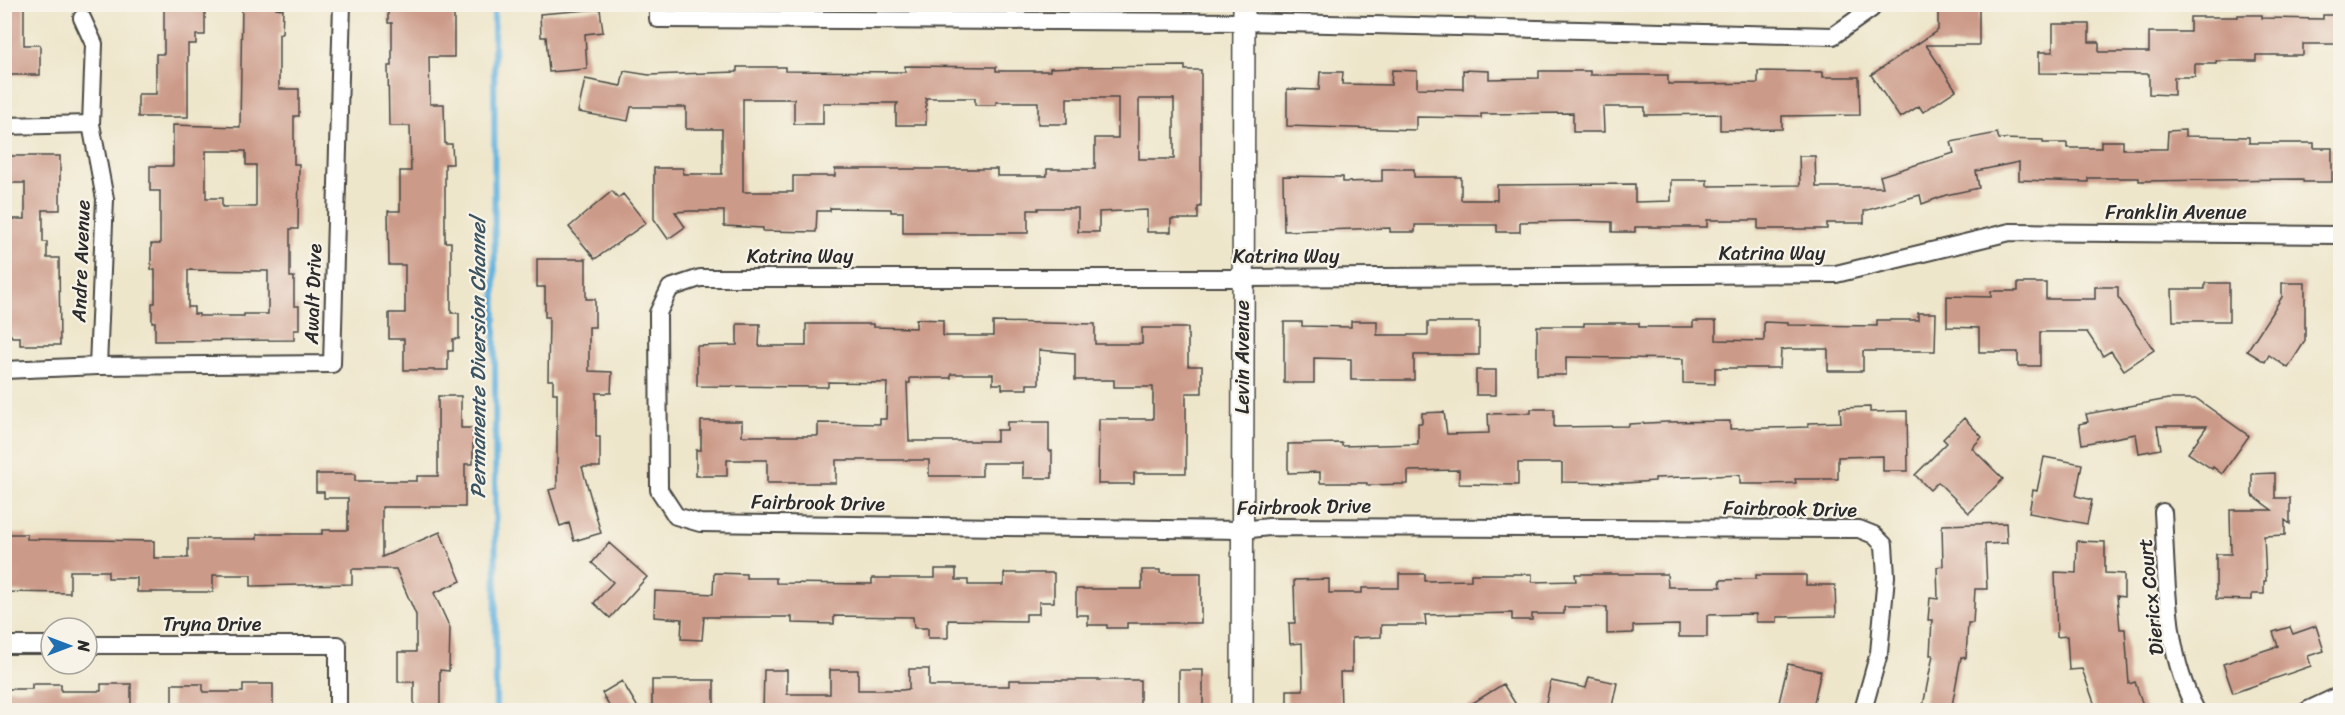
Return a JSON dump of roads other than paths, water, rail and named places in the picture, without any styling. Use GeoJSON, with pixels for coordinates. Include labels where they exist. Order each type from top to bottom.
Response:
{"type":"FeatureCollection","features":[{"type":"Feature","properties":{"kind":"street","name":"Awalt Drive"},"geometry":{"type":"LineString","coordinates":[[4,370],[98,366],[332,364],[342,4]]}},
{"type":"Feature","properties":{"kind":"street"},"geometry":{"type":"LineString","coordinates":[[658,4],[658,19],[1244,13],[1833,36],[1872,7]]}},
{"type":"Feature","properties":{"kind":"street","name":"Levin Avenue"},"geometry":{"type":"LineString","coordinates":[[1242,711],[1244,13]]}},
{"type":"Feature","properties":{"kind":"street","name":"Andre Avenue"},"geometry":{"type":"LineString","coordinates":[[82,18],[94,44],[91,124],[105,199],[98,366]]}},
{"type":"Feature","properties":{"kind":"street"},"geometry":{"type":"LineString","coordinates":[[4,126],[91,124]]}},
{"type":"Feature","properties":{"kind":"street","name":"Katrina Way"},"geometry":{"type":"LineString","coordinates":[[658,397],[658,313],[670,288],[700,278],[1242,278],[1836,274],[2010,232]]}},
{"type":"Feature","properties":{"kind":"street","name":"Franklin Avenue"},"geometry":{"type":"LineString","coordinates":[[2010,232],[2340,235]]}},
{"type":"Feature","properties":{"kind":"street","name":"Fairbrook Drive"},"geometry":{"type":"LineString","coordinates":[[658,397],[659,490],[676,516],[700,523],[1242,530],[1269,527],[1859,529],[1874,535],[1884,545],[1886,576],[1879,653],[1863,711]]}},
{"type":"Feature","properties":{"kind":"street","name":"Diericx Court"},"geometry":{"type":"LineString","coordinates":[[2163,512],[2170,615],[2187,694],[2196,711]]}},
{"type":"Feature","properties":{"kind":"street"},"geometry":{"type":"LineString","coordinates":[[4,645],[39,645]]}},
{"type":"Feature","properties":{"kind":"street","name":"Tryna Drive"},"geometry":{"type":"LineString","coordinates":[[99,645],[338,645],[338,711]]}},
{"type":"Feature","properties":{"kind":"street"},"geometry":{"type":"LineString","coordinates":[[2308,711],[2340,694]]}},
{"type":"Feature","properties":{"kind":"waterway","name":"Permanente Diversion Channel"},"geometry":{"type":"LineString","coordinates":[[494,4],[496,710]]}}]}
